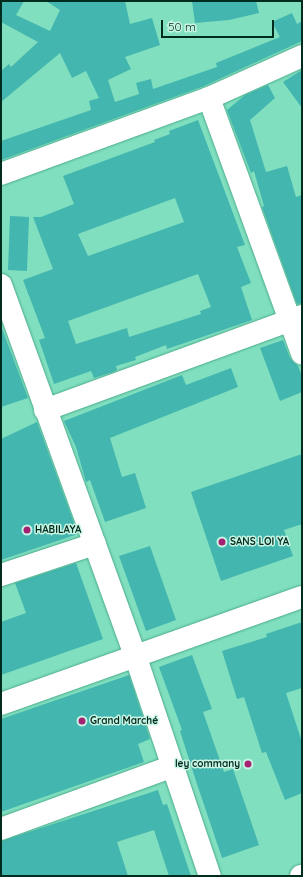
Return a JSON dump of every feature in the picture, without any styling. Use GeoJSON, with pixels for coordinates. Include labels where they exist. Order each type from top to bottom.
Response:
{"type":"FeatureCollection","features":[{"type":"Feature","properties":{"kind":"street"},"geometry":{"type":"LineString","coordinates":[[1,174],[209,98],[302,56]]}},
{"type":"Feature","properties":{"kind":"street"},"geometry":{"type":"LineString","coordinates":[[209,98],[296,319],[302,354]]}},
{"type":"Feature","properties":{"kind":"street"},"geometry":{"type":"LineString","coordinates":[[1,285],[45,410],[136,656],[210,876]]}},
{"type":"Feature","properties":{"kind":"street"},"geometry":{"type":"LineString","coordinates":[[45,410],[296,319]]}},
{"type":"Feature","properties":{"kind":"street"},"geometry":{"type":"LineString","coordinates":[[1,575],[95,544]]}},
{"type":"Feature","properties":{"kind":"street"},"geometry":{"type":"LineString","coordinates":[[1,704],[302,597]]}},
{"type":"Feature","properties":{"kind":"street"},"geometry":{"type":"LineString","coordinates":[[1,829],[173,766]]}},
{"type":"Feature","properties":{"kind":"building"},"geometry":{"type":"Polygon","coordinates":[[[1,1],[24,1],[16,15],[50,31],[60,10],[46,1],[125,1],[130,24],[152,18],[160,45],[125,57],[131,69],[108,80],[115,102],[139,94],[136,83],[151,79],[153,89],[217,67],[216,63],[280,37],[272,22],[292,13],[297,24],[302,21],[302,41],[204,86],[1,160],[1,141],[91,110],[89,101],[99,98],[86,71],[72,78],[60,53],[1,102],[1,71],[9,64],[11,67],[38,42],[1,22],[1,1]]]}},
{"type":"Feature","properties":{"kind":"building"},"geometry":{"type":"Polygon","coordinates":[[[192,1],[256,1],[259,13],[229,20],[195,23],[192,1]]]}},
{"type":"Feature","properties":{"kind":"building"},"geometry":{"type":"Polygon","coordinates":[[[302,70],[302,108],[283,82],[302,70]]]}},
{"type":"Feature","properties":{"kind":"building"},"geometry":{"type":"Polygon","coordinates":[[[268,85],[275,98],[250,120],[266,172],[287,166],[296,197],[302,195],[302,303],[297,304],[262,207],[264,206],[254,171],[251,173],[227,110],[245,95],[268,85]]]}},
{"type":"Feature","properties":{"kind":"building"},"geometry":{"type":"Polygon","coordinates":[[[198,120],[245,245],[237,247],[251,283],[241,287],[252,320],[167,349],[166,345],[135,357],[136,360],[116,366],[117,370],[113,372],[94,378],[91,371],[54,384],[39,340],[45,338],[23,280],[53,269],[33,217],[41,217],[74,204],[63,176],[155,142],[154,140],[170,134],[169,131],[198,120]],[[175,198],[78,234],[88,256],[184,222],[175,198]],[[198,274],[68,321],[76,344],[127,328],[129,337],[201,314],[200,311],[211,307],[198,274]]]}},
{"type":"Feature","properties":{"kind":"building"},"geometry":{"type":"Polygon","coordinates":[[[10,216],[29,217],[27,271],[8,270],[10,216]]]}},
{"type":"Feature","properties":{"kind":"building"},"geometry":{"type":"Polygon","coordinates":[[[1,326],[28,398],[1,407],[1,326]]]}},
{"type":"Feature","properties":{"kind":"building"},"geometry":{"type":"Polygon","coordinates":[[[283,340],[290,358],[298,366],[302,376],[302,392],[280,401],[260,348],[283,340]]]}},
{"type":"Feature","properties":{"kind":"building"},"geometry":{"type":"Polygon","coordinates":[[[231,368],[238,387],[110,438],[122,477],[135,473],[146,508],[105,522],[90,480],[86,482],[76,447],[64,421],[182,375],[186,385],[231,368]]]}},
{"type":"Feature","properties":{"kind":"building"},"geometry":{"type":"Polygon","coordinates":[[[37,422],[78,534],[1,560],[1,439],[37,422]]]}},
{"type":"Feature","properties":{"kind":"building"},"geometry":{"type":"Polygon","coordinates":[[[302,454],[302,524],[284,530],[293,556],[221,581],[191,492],[302,454]]]}},
{"type":"Feature","properties":{"kind":"building"},"geometry":{"type":"Polygon","coordinates":[[[150,546],[176,620],[146,631],[119,556],[150,546]]]}},
{"type":"Feature","properties":{"kind":"building"},"geometry":{"type":"Polygon","coordinates":[[[76,563],[103,639],[1,675],[1,622],[26,613],[15,583],[76,563]]]}},
{"type":"Feature","properties":{"kind":"building"},"geometry":{"type":"Polygon","coordinates":[[[302,622],[302,688],[286,693],[302,742],[302,793],[285,800],[266,752],[262,753],[244,697],[237,699],[222,651],[267,637],[266,634],[302,622]]]}},
{"type":"Feature","properties":{"kind":"building"},"geometry":{"type":"Polygon","coordinates":[[[192,655],[212,709],[203,712],[224,772],[233,769],[259,845],[222,858],[180,731],[182,730],[159,667],[192,655]]]}},
{"type":"Feature","properties":{"kind":"building"},"geometry":{"type":"Polygon","coordinates":[[[129,675],[150,739],[138,744],[144,762],[1,812],[1,719],[129,675]]]}},
{"type":"Feature","properties":{"kind":"building"},"geometry":{"type":"Polygon","coordinates":[[[158,790],[163,805],[167,804],[191,876],[169,876],[154,830],[117,842],[128,876],[1,876],[1,841],[158,790]]]}},
{"type":"Feature","properties":{"kind":"place","name":"HABILAYA"},"geometry":{"type":"Point","coordinates":[27,530]}},
{"type":"Feature","properties":{"kind":"place","name":"SANS LOI YA"},"geometry":{"type":"Point","coordinates":[222,542]}},
{"type":"Feature","properties":{"kind":"place","name":"Grand Marché"},"geometry":{"type":"Point","coordinates":[82,721]}},
{"type":"Feature","properties":{"kind":"place","name":"ley commany"},"geometry":{"type":"Point","coordinates":[248,764]}}]}
